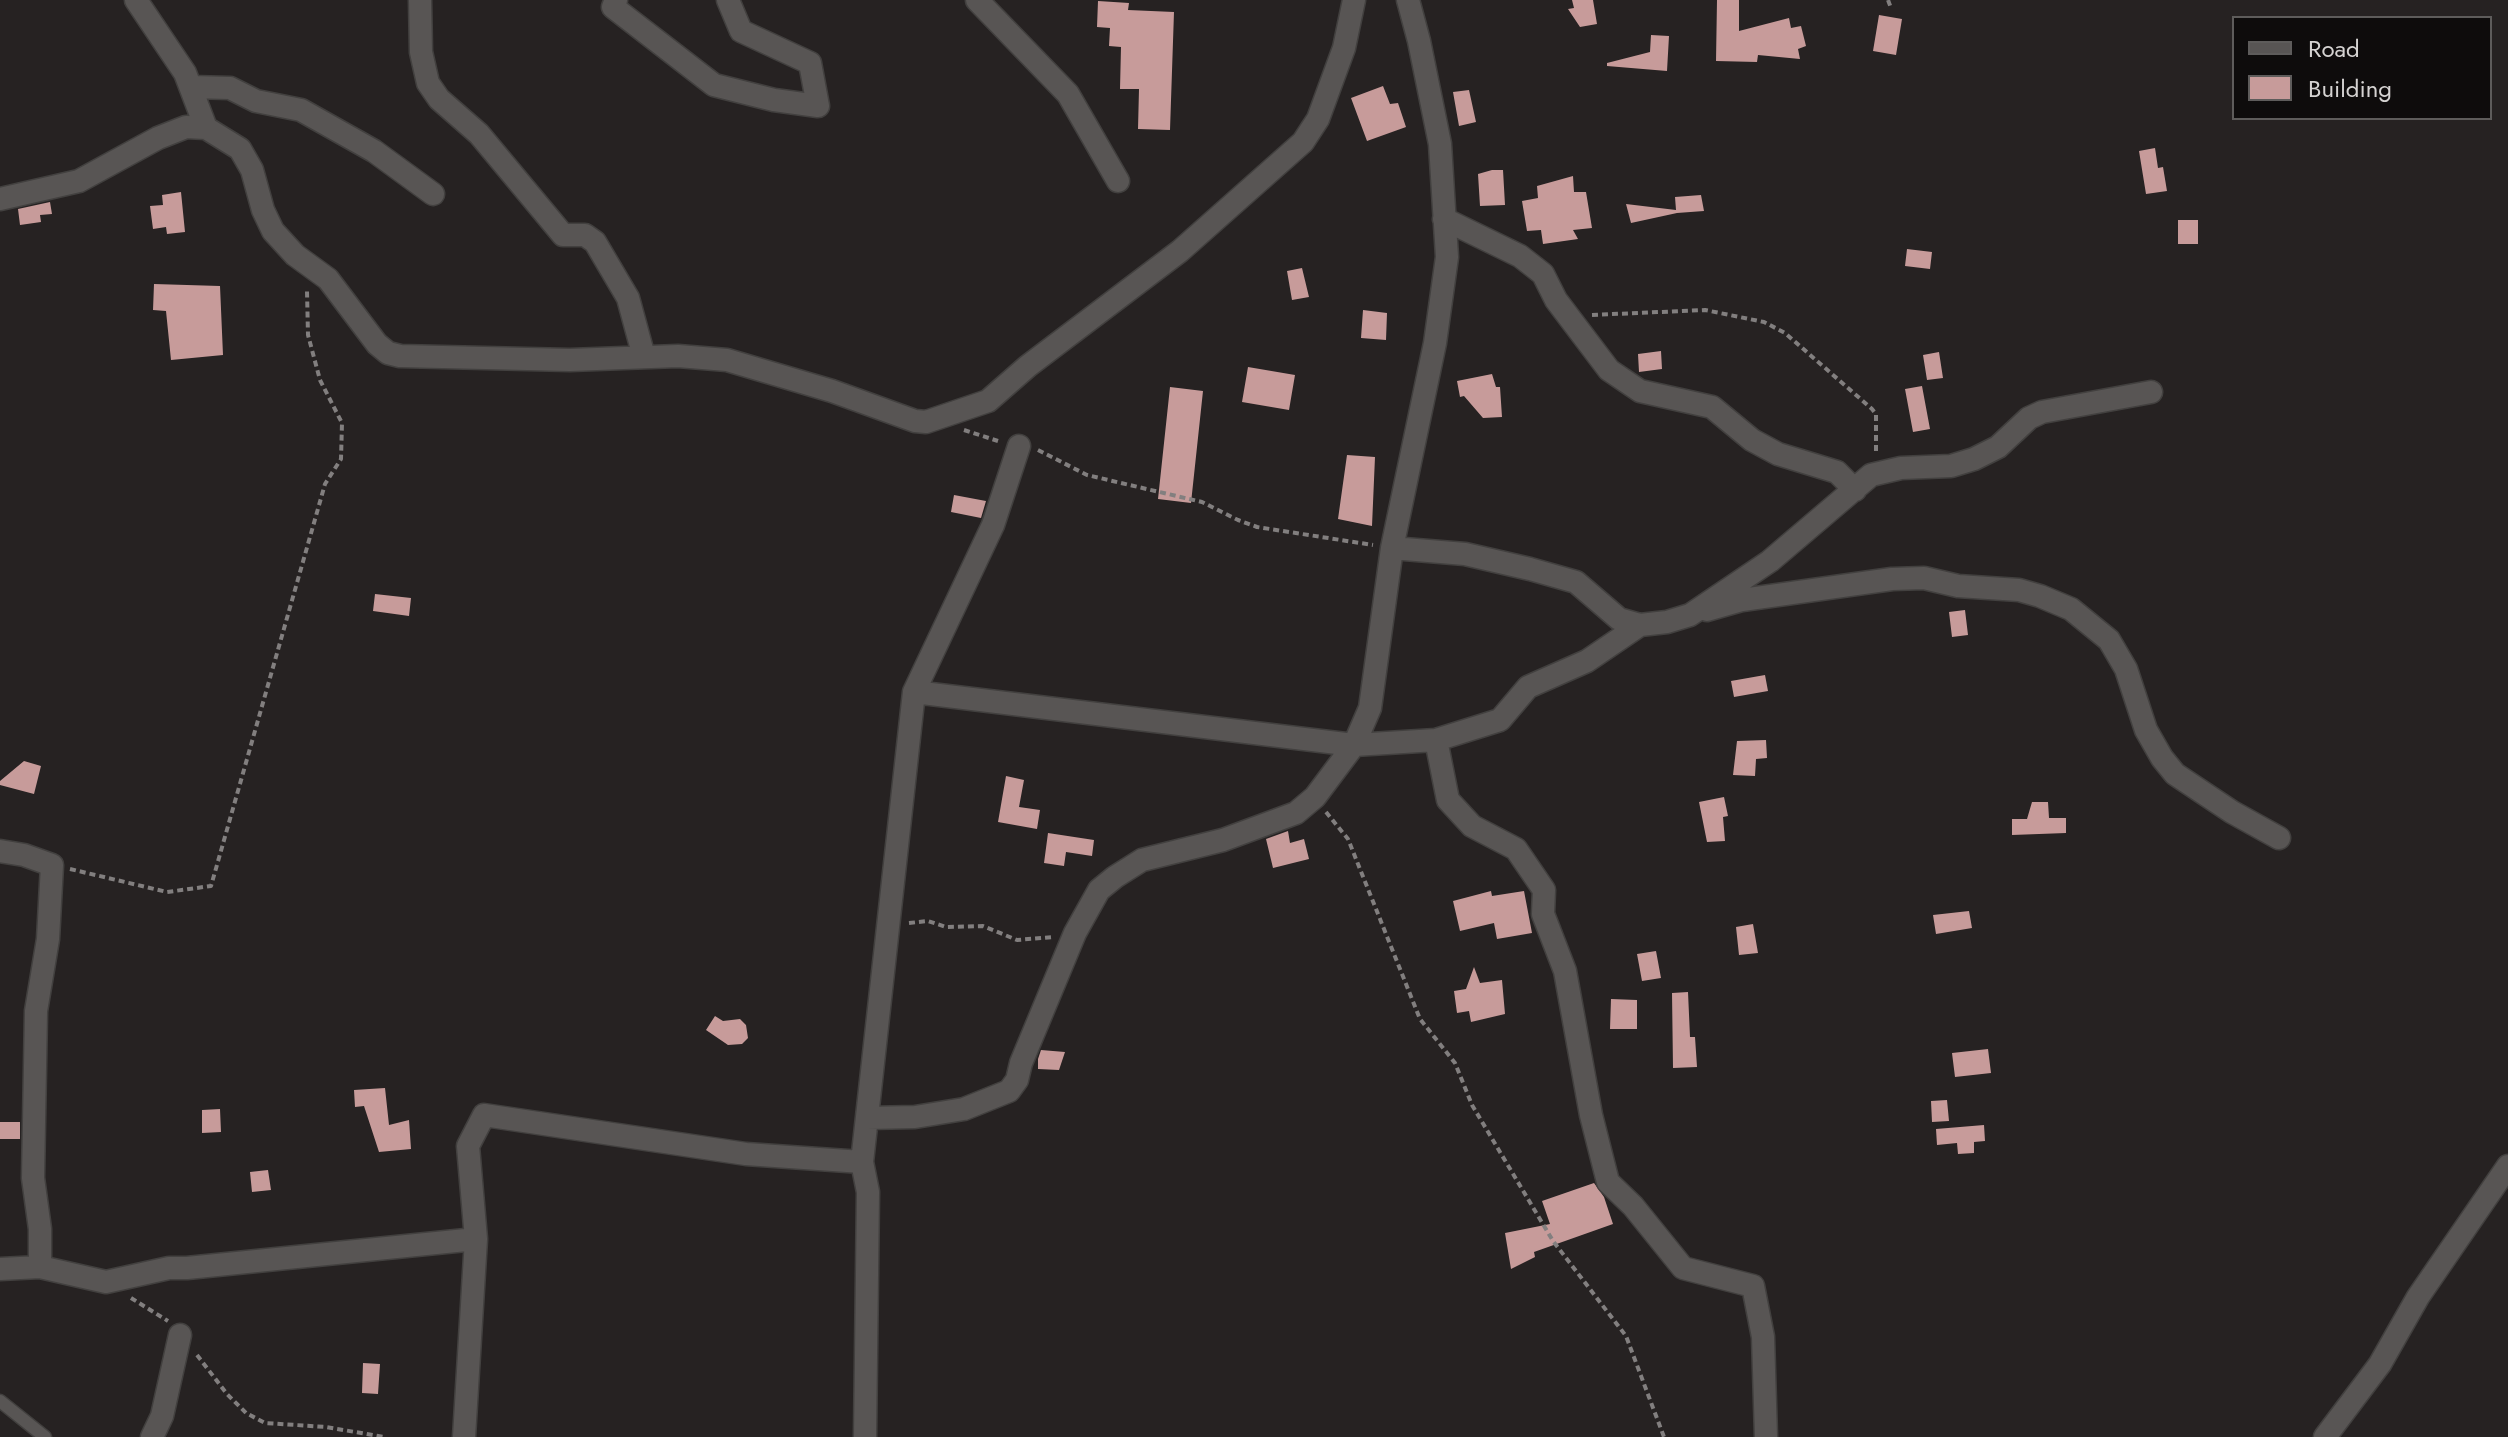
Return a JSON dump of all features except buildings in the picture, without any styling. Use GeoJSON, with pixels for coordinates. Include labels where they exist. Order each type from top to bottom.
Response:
{"type":"FeatureCollection","features":[{"type":"Feature","properties":{"kind":"street"},"geometry":{"type":"LineString","coordinates":[[136,0],[185,73],[206,128]]}},
{"type":"Feature","properties":{"kind":"street"},"geometry":{"type":"LineString","coordinates":[[420,0],[421,52],[428,83],[439,99],[479,134],[560,232],[566,236],[585,235],[595,242],[628,298],[644,357]]}},
{"type":"Feature","properties":{"kind":"street"},"geometry":{"type":"LineString","coordinates":[[616,0],[613,7],[714,85],[774,100],[818,106],[810,63],[741,31],[728,0]]}},
{"type":"Feature","properties":{"kind":"street"},"geometry":{"type":"LineString","coordinates":[[977,0],[1068,94],[1118,181]]}},
{"type":"Feature","properties":{"kind":"street"},"geometry":{"type":"LineString","coordinates":[[0,199],[79,181],[158,138],[186,127],[206,128],[240,149],[252,170],[263,210],[273,231],[295,255],[328,279],[377,344],[388,353],[400,356],[570,360],[678,356],[727,360],[832,391],[915,421],[936,420],[988,401],[1028,366],[1180,251],[1303,142],[1318,119],[1344,48],[1354,0]]}},
{"type":"Feature","properties":{"kind":"street"},"geometry":{"type":"LineString","coordinates":[[867,1118],[915,1117],[964,1109],[1009,1091],[1017,1080],[1021,1063],[1075,933],[1099,890],[1142,860],[1223,840],[1296,813],[1315,797],[1354,745],[1370,708],[1392,548],[1435,343],[1447,257],[1440,144],[1408,0]]}},
{"type":"Feature","properties":{"kind":"street"},"geometry":{"type":"LineString","coordinates":[[191,87],[230,88],[256,101],[301,110],[374,151],[433,194]]}},
{"type":"Feature","properties":{"kind":"street"},"geometry":{"type":"LineString","coordinates":[[1444,219],[1520,256],[1543,274],[1556,300],[1601,362],[1640,391],[1712,407],[1752,440],[1778,454],[1863,482]]}},
{"type":"Feature","properties":{"kind":"street"},"geometry":{"type":"LineString","coordinates":[[1690,615],[1770,561],[1863,482],[1901,468],[1951,466],[1974,459],[1998,447],[2029,418],[2042,412],[2151,392]]}},
{"type":"Feature","properties":{"kind":"street"},"geometry":{"type":"LineString","coordinates":[[865,1437],[868,1192],[862,1162],[914,692],[993,525],[1019,446]]}},
{"type":"Feature","properties":{"kind":"street"},"geometry":{"type":"LineString","coordinates":[[1392,548],[1465,554],[1576,582],[1619,619],[1640,625]]}},
{"type":"Feature","properties":{"kind":"street"},"geometry":{"type":"LineString","coordinates":[[914,692],[1354,745],[1436,740],[1500,720],[1528,687],[1587,661],[1640,625],[1742,600],[1892,579],[1924,578],[1958,586],[2019,590],[2071,609],[2109,640],[2126,669],[2146,730],[2175,774],[2232,812],[2279,838]]}},
{"type":"Feature","properties":{"kind":"street"},"geometry":{"type":"LineString","coordinates":[[1436,740],[1448,800],[1472,826],[1516,849],[1544,890],[1543,914],[1565,971],[1591,1115],[1608,1182],[1633,1206],[1683,1268],[1753,1286],[1763,1337],[1766,1437]]}},
{"type":"Feature","properties":{"kind":"street"},"geometry":{"type":"LineString","coordinates":[[0,851],[52,865],[48,939],[36,1011],[33,1178],[40,1229],[40,1267]]}},
{"type":"Feature","properties":{"kind":"street"},"geometry":{"type":"LineString","coordinates":[[464,1437],[476,1239],[468,1146],[484,1115],[746,1154],[862,1162]]}},
{"type":"Feature","properties":{"kind":"street"},"geometry":{"type":"LineString","coordinates":[[2325,1437],[2380,1364],[2418,1297],[2508,1166]]}},
{"type":"Feature","properties":{"kind":"street"},"geometry":{"type":"LineString","coordinates":[[0,1269],[40,1267],[106,1282],[169,1268],[476,1239]]}},
{"type":"Feature","properties":{"kind":"street"},"geometry":{"type":"LineString","coordinates":[[152,1437],[162,1416],[180,1335]]}},
{"type":"Feature","properties":{"kind":"lane"},"geometry":{"type":"LineString","coordinates":[[0,1401],[45,1437]]}},
{"type":"Feature","properties":{"kind":"path"},"geometry":{"type":"LineString","coordinates":[[1888,0],[1891,8]]}},
{"type":"Feature","properties":{"kind":"path"},"geometry":{"type":"LineString","coordinates":[[52,865],[167,892],[211,886],[325,484],[341,459],[342,423],[320,380],[308,335],[308,295],[295,255]]}},
{"type":"Feature","properties":{"kind":"path"},"geometry":{"type":"LineString","coordinates":[[1569,316],[1705,310],[1764,322],[1785,333],[1876,414],[1876,449],[1863,482]]}},
{"type":"Feature","properties":{"kind":"path"},"geometry":{"type":"LineString","coordinates":[[936,420],[984,438],[1041,451],[1087,475],[1202,502],[1257,527],[1392,548]]}},
{"type":"Feature","properties":{"kind":"path"},"geometry":{"type":"LineString","coordinates":[[1315,797],[1348,839],[1420,1019],[1455,1063],[1472,1105],[1553,1241],[1626,1336],[1664,1437]]}},
{"type":"Feature","properties":{"kind":"path"},"geometry":{"type":"LineString","coordinates":[[907,923],[928,921],[946,927],[983,926],[1017,940],[1075,933]]}},
{"type":"Feature","properties":{"kind":"path"},"geometry":{"type":"LineString","coordinates":[[106,1282],[171,1323],[227,1394],[246,1413],[265,1423],[326,1427],[384,1437]]}}]}
